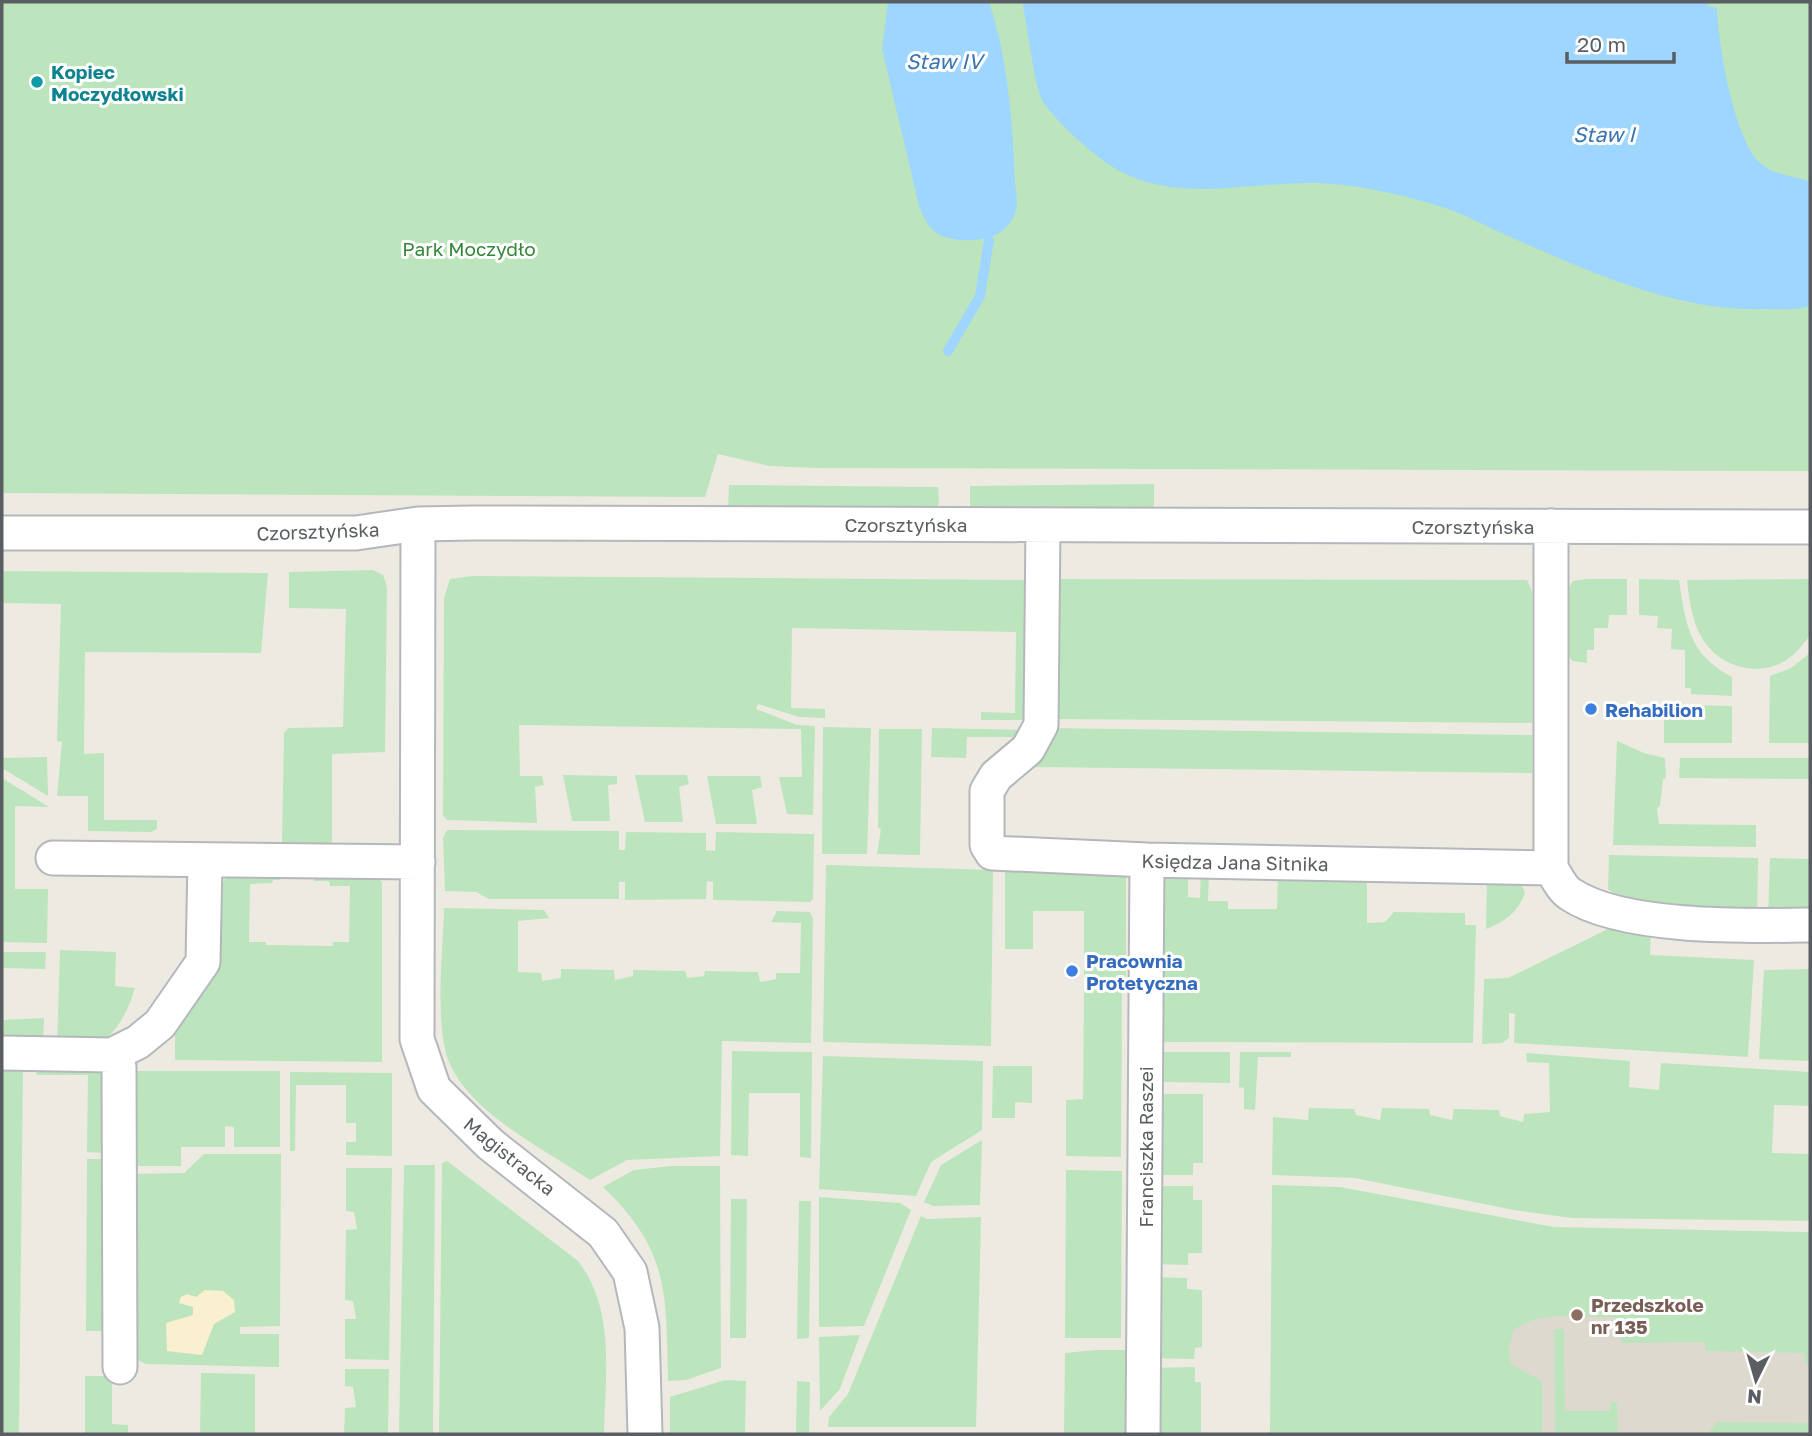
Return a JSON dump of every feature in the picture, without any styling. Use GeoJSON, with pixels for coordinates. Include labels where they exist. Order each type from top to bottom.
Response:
{"type":"FeatureCollection","features":[{"type":"Feature","properties":{"kind":"street","name":"Czorsztyńska"},"geometry":{"type":"LineString","coordinates":[[2,533],[356,533],[418,524],[1810,527]]}},
{"type":"Feature","properties":{"kind":"street","name":"Magistracka"},"geometry":{"type":"LineString","coordinates":[[418,524],[417,1039],[434,1089],[491,1144],[603,1233],[629,1272],[642,1328],[645,1434]]}},
{"type":"Feature","properties":{"kind":"street","name":"Księdza Jana Sitnika"},"geometry":{"type":"LineString","coordinates":[[1043,525],[1041,725],[1028,749],[996,776],[987,792],[987,845],[992,853],[1000,856],[1147,860],[1551,868]]}},
{"type":"Feature","properties":{"kind":"street"},"geometry":{"type":"LineString","coordinates":[[1551,526],[1551,868],[1568,893],[1626,914],[1712,924],[1810,925]]}},
{"type":"Feature","properties":{"kind":"street"},"geometry":{"type":"LineString","coordinates":[[53,858],[418,862]]}},
{"type":"Feature","properties":{"kind":"street","name":"Franciszka Raszei"},"geometry":{"type":"LineString","coordinates":[[1143,1434],[1147,860]]}},
{"type":"Feature","properties":{"kind":"street"},"geometry":{"type":"LineString","coordinates":[[2,1053],[112,1055],[138,1042],[160,1024],[203,962],[205,861]]}},
{"type":"Feature","properties":{"kind":"street"},"geometry":{"type":"LineString","coordinates":[[112,1055],[119,1066],[120,1367]]}},
{"type":"Feature","properties":{"kind":"shaded area","name":"Przedszkole nr 135"},"geometry":{"type":"Polygon","coordinates":[[[1537,1232],[1810,1237],[1810,1434],[1342,1434],[1537,1232]]]}},
{"type":"Feature","properties":{"kind":"green space","name":"Park Moczydło"},"geometry":{"type":"Polygon","coordinates":[[[2,2],[1810,2],[1810,471],[816,468],[769,466],[718,454],[705,497],[2,493],[2,2]]]}},
{"type":"Feature","properties":{"kind":"green space"},"geometry":{"type":"Polygon","coordinates":[[[1154,484],[1154,505],[1149,511],[975,510],[970,506],[970,486],[1154,484]]]}},
{"type":"Feature","properties":{"kind":"green space"},"geometry":{"type":"Polygon","coordinates":[[[729,485],[938,487],[939,503],[934,512],[728,511],[729,485]]]}},
{"type":"Feature","properties":{"kind":"green space"},"geometry":{"type":"Polygon","coordinates":[[[373,570],[383,575],[387,587],[385,752],[332,754],[332,844],[282,843],[284,733],[288,728],[343,727],[346,609],[289,608],[289,572],[373,570]]]}},
{"type":"Feature","properties":{"kind":"green space"},"geometry":{"type":"Polygon","coordinates":[[[2,571],[268,573],[261,653],[85,652],[84,754],[104,753],[104,820],[157,820],[157,829],[151,832],[88,831],[88,796],[57,796],[62,742],[57,741],[61,604],[2,603],[2,571]]]}},
{"type":"Feature","properties":{"kind":"green space"},"geometry":{"type":"Polygon","coordinates":[[[472,576],[1030,580],[1029,720],[981,720],[981,712],[1015,713],[1016,632],[792,628],[791,708],[825,709],[825,718],[799,717],[758,704],[756,709],[797,725],[815,726],[813,815],[787,814],[779,777],[802,777],[801,729],[519,725],[520,776],[542,776],[544,785],[535,787],[537,823],[447,820],[443,815],[444,598],[450,579],[472,576]]]}},
{"type":"Feature","properties":{"kind":"green space"},"geometry":{"type":"Polygon","coordinates":[[[1052,579],[1527,580],[1532,591],[1532,723],[1051,719],[1052,579]]]}},
{"type":"Feature","properties":{"kind":"green space"},"geometry":{"type":"Polygon","coordinates":[[[1627,579],[1627,615],[1609,615],[1608,628],[1594,628],[1594,650],[1587,650],[1587,663],[1573,661],[1569,657],[1569,588],[1573,581],[1627,579]]]}},
{"type":"Feature","properties":{"kind":"green space"},"geometry":{"type":"Polygon","coordinates":[[[1639,579],[1679,580],[1687,624],[1692,636],[1706,658],[1732,677],[1732,696],[1691,694],[1691,688],[1685,688],[1685,650],[1671,649],[1672,629],[1657,628],[1658,616],[1639,615],[1639,579]]]}},
{"type":"Feature","properties":{"kind":"green space"},"geometry":{"type":"Polygon","coordinates":[[[1810,579],[1810,635],[1788,659],[1765,668],[1740,667],[1719,656],[1702,638],[1692,610],[1687,580],[1810,579]]]}},
{"type":"Feature","properties":{"kind":"green space"},"geometry":{"type":"Polygon","coordinates":[[[1810,653],[1810,743],[1769,743],[1770,676],[1791,668],[1810,653]]]}},
{"type":"Feature","properties":{"kind":"green space"},"geometry":{"type":"Polygon","coordinates":[[[1691,705],[1732,706],[1732,743],[1664,743],[1664,719],[1690,719],[1691,705]]]}},
{"type":"Feature","properties":{"kind":"green space"},"geometry":{"type":"Polygon","coordinates":[[[823,727],[871,728],[867,854],[822,854],[823,727]]]}},
{"type":"Feature","properties":{"kind":"green space"},"geometry":{"type":"Polygon","coordinates":[[[932,728],[1027,730],[1020,737],[967,737],[966,758],[931,757],[932,728]]]}},
{"type":"Feature","properties":{"kind":"green space"},"geometry":{"type":"Polygon","coordinates":[[[1052,728],[1532,735],[1532,773],[1034,767],[1052,728]]]}},
{"type":"Feature","properties":{"kind":"green space"},"geometry":{"type":"Polygon","coordinates":[[[879,729],[922,729],[920,855],[877,854],[881,829],[878,828],[879,729]]]}},
{"type":"Feature","properties":{"kind":"green space"},"geometry":{"type":"Polygon","coordinates":[[[1617,741],[1644,753],[1665,758],[1666,778],[1663,779],[1660,806],[1657,808],[1659,824],[1756,825],[1756,847],[1613,845],[1617,741]]]}},
{"type":"Feature","properties":{"kind":"green space"},"geometry":{"type":"Polygon","coordinates":[[[47,757],[48,796],[2,768],[2,758],[47,757]]]}},
{"type":"Feature","properties":{"kind":"green space"},"geometry":{"type":"Polygon","coordinates":[[[1680,758],[1810,758],[1810,779],[1679,778],[1680,758]]]}},
{"type":"Feature","properties":{"kind":"green space"},"geometry":{"type":"Polygon","coordinates":[[[563,775],[617,776],[617,784],[608,785],[610,821],[572,821],[563,775]]]}},
{"type":"Feature","properties":{"kind":"green space"},"geometry":{"type":"Polygon","coordinates":[[[635,775],[687,775],[689,784],[679,787],[683,822],[645,822],[635,775]]]}},
{"type":"Feature","properties":{"kind":"green space"},"geometry":{"type":"Polygon","coordinates":[[[707,776],[760,776],[762,787],[752,790],[757,824],[716,824],[707,776]]]}},
{"type":"Feature","properties":{"kind":"green space"},"geometry":{"type":"Polygon","coordinates":[[[2,778],[49,807],[15,806],[15,889],[48,889],[47,943],[2,942],[2,778]]]}},
{"type":"Feature","properties":{"kind":"green space"},"geometry":{"type":"Polygon","coordinates":[[[447,830],[619,831],[619,850],[625,850],[626,832],[706,833],[706,850],[715,851],[716,832],[814,834],[813,899],[810,902],[713,900],[713,882],[707,881],[706,899],[625,900],[625,882],[619,882],[619,899],[489,899],[476,892],[445,891],[443,838],[447,830]]]}},
{"type":"Feature","properties":{"kind":"green space"},"geometry":{"type":"Polygon","coordinates":[[[1609,855],[1758,858],[1757,919],[1632,907],[1608,889],[1609,855]]]}},
{"type":"Feature","properties":{"kind":"green space"},"geometry":{"type":"Polygon","coordinates":[[[1770,858],[1810,859],[1810,918],[1768,918],[1770,858]]]}},
{"type":"Feature","properties":{"kind":"green space"},"geometry":{"type":"Polygon","coordinates":[[[826,865],[993,870],[991,1046],[823,1042],[826,865]]]}},
{"type":"Feature","properties":{"kind":"green space"},"geometry":{"type":"Polygon","coordinates":[[[1005,867],[1126,875],[1126,979],[1084,979],[1084,911],[1033,911],[1033,949],[1005,949],[1005,867]]]}},
{"type":"Feature","properties":{"kind":"green space"},"geometry":{"type":"Polygon","coordinates":[[[1180,871],[1188,871],[1188,897],[1200,898],[1201,871],[1209,871],[1208,901],[1228,901],[1228,909],[1277,909],[1278,873],[1367,874],[1367,923],[1385,922],[1394,912],[1465,913],[1465,925],[1476,925],[1473,1043],[1152,1042],[1159,880],[1180,871]]]}},
{"type":"Feature","properties":{"kind":"green space"},"geometry":{"type":"Polygon","coordinates":[[[236,875],[280,875],[280,880],[273,880],[272,883],[250,884],[249,942],[266,942],[266,945],[333,946],[333,942],[349,942],[350,886],[330,886],[329,881],[314,881],[314,876],[377,877],[382,882],[382,1062],[175,1060],[175,1016],[220,887],[225,879],[236,875]]]}},
{"type":"Feature","properties":{"kind":"green space"},"geometry":{"type":"Polygon","coordinates":[[[1487,876],[1520,881],[1525,893],[1510,916],[1486,929],[1487,876]]]}},
{"type":"Feature","properties":{"kind":"green space"},"geometry":{"type":"Polygon","coordinates":[[[444,908],[544,910],[549,918],[518,921],[518,972],[541,973],[542,981],[561,978],[561,969],[614,970],[615,980],[633,976],[633,970],[685,971],[687,978],[704,976],[705,971],[758,972],[760,982],[776,979],[776,973],[800,973],[801,923],[771,922],[777,911],[810,912],[813,919],[811,1043],[722,1041],[720,1156],[627,1160],[590,1180],[505,1125],[466,1090],[453,1070],[445,1049],[441,1015],[444,908]]]}},
{"type":"Feature","properties":{"kind":"green space"},"geometry":{"type":"Polygon","coordinates":[[[1619,917],[1651,926],[1650,955],[1754,960],[1748,1057],[1514,1043],[1515,1014],[1509,1013],[1509,1038],[1502,1043],[1482,1044],[1484,979],[1508,978],[1606,930],[1619,917]]]}},
{"type":"Feature","properties":{"kind":"green space"},"geometry":{"type":"Polygon","coordinates":[[[60,950],[116,952],[115,986],[135,988],[120,1023],[100,1043],[78,1047],[57,1046],[60,950]]]}},
{"type":"Feature","properties":{"kind":"green space"},"geometry":{"type":"Polygon","coordinates":[[[2,952],[46,952],[45,969],[2,968],[2,952]]]}},
{"type":"Feature","properties":{"kind":"green space"},"geometry":{"type":"Polygon","coordinates":[[[1810,969],[1810,1061],[1759,1059],[1764,970],[1810,969]]]}},
{"type":"Feature","properties":{"kind":"green space"},"geometry":{"type":"Polygon","coordinates":[[[1084,990],[1122,990],[1121,1157],[1066,1156],[1066,1100],[1083,1099],[1084,990]]]}},
{"type":"Feature","properties":{"kind":"green space"},"geometry":{"type":"Polygon","coordinates":[[[44,1018],[43,1046],[2,1045],[2,1020],[44,1018]]]}},
{"type":"Feature","properties":{"kind":"green space"},"geometry":{"type":"Polygon","coordinates":[[[732,1051],[812,1052],[811,1158],[800,1157],[800,1093],[749,1093],[748,1156],[731,1155],[732,1051]]]}},
{"type":"Feature","properties":{"kind":"green space"},"geometry":{"type":"Polygon","coordinates":[[[1162,1052],[1230,1052],[1230,1083],[1162,1082],[1162,1052]]]}},
{"type":"Feature","properties":{"kind":"green space"},"geometry":{"type":"Polygon","coordinates":[[[1240,1052],[1291,1052],[1291,1057],[1258,1057],[1255,1110],[1244,1109],[1244,1088],[1239,1087],[1240,1052]]]}},
{"type":"Feature","properties":{"kind":"green space"},"geometry":{"type":"Polygon","coordinates":[[[1526,1053],[1630,1061],[1629,1087],[1659,1090],[1661,1063],[1810,1072],[1810,1106],[1774,1105],[1772,1153],[1810,1154],[1810,1221],[1572,1218],[1514,1210],[1355,1178],[1272,1175],[1273,1117],[1308,1120],[1309,1108],[1354,1109],[1356,1115],[1380,1120],[1382,1108],[1429,1109],[1430,1115],[1452,1120],[1454,1109],[1499,1110],[1500,1116],[1523,1122],[1524,1114],[1550,1112],[1549,1063],[1527,1062],[1526,1053]]]}},
{"type":"Feature","properties":{"kind":"green space"},"geometry":{"type":"Polygon","coordinates":[[[823,1056],[983,1061],[982,1130],[931,1162],[916,1196],[819,1189],[823,1056]]]}},
{"type":"Feature","properties":{"kind":"green space"},"geometry":{"type":"Polygon","coordinates":[[[2,1065],[23,1068],[19,1434],[2,1434],[2,1065]]]}},
{"type":"Feature","properties":{"kind":"green space"},"geometry":{"type":"Polygon","coordinates":[[[993,1066],[1032,1066],[1032,1103],[1015,1102],[1015,1118],[992,1118],[993,1066]]]}},
{"type":"Feature","properties":{"kind":"green space"},"geometry":{"type":"Polygon","coordinates":[[[36,1068],[105,1068],[105,1153],[87,1152],[88,1075],[37,1075],[36,1068]]]}},
{"type":"Feature","properties":{"kind":"green space"},"geometry":{"type":"Polygon","coordinates":[[[130,1071],[280,1071],[280,1147],[234,1147],[234,1127],[225,1126],[225,1147],[181,1147],[181,1166],[130,1166],[130,1071]]]}},
{"type":"Feature","properties":{"kind":"green space"},"geometry":{"type":"Polygon","coordinates":[[[290,1072],[392,1073],[392,1156],[346,1155],[346,1142],[356,1142],[356,1123],[346,1123],[346,1085],[296,1085],[295,1151],[290,1151],[290,1072]]]}},
{"type":"Feature","properties":{"kind":"green space"},"geometry":{"type":"Polygon","coordinates":[[[1166,1094],[1203,1094],[1203,1163],[1193,1163],[1193,1175],[1151,1175],[1152,1098],[1166,1094]]]}},
{"type":"Feature","properties":{"kind":"green space"},"geometry":{"type":"Polygon","coordinates":[[[982,1140],[980,1205],[933,1206],[924,1202],[941,1165],[982,1140]]]}},
{"type":"Feature","properties":{"kind":"green space"},"geometry":{"type":"Polygon","coordinates":[[[204,1154],[281,1154],[280,1326],[240,1327],[240,1334],[279,1334],[279,1367],[146,1364],[132,1357],[130,1174],[184,1173],[204,1154]]]}},
{"type":"Feature","properties":{"kind":"green space"},"geometry":{"type":"Polygon","coordinates":[[[87,1159],[111,1159],[110,1331],[86,1331],[87,1159]]]}},
{"type":"Feature","properties":{"kind":"green space"},"geometry":{"type":"Polygon","coordinates":[[[447,1161],[578,1261],[590,1280],[598,1300],[606,1344],[604,1434],[439,1434],[442,1163],[447,1161]]]}},
{"type":"Feature","properties":{"kind":"green space"},"geometry":{"type":"Polygon","coordinates":[[[404,1165],[435,1165],[433,1434],[399,1434],[404,1165]]]}},
{"type":"Feature","properties":{"kind":"green space"},"geometry":{"type":"Polygon","coordinates":[[[671,1166],[720,1166],[721,1368],[686,1380],[668,1381],[666,1323],[660,1275],[641,1232],[603,1187],[634,1170],[671,1166]]]}},
{"type":"Feature","properties":{"kind":"green space"},"geometry":{"type":"Polygon","coordinates":[[[346,1168],[392,1168],[389,1360],[345,1359],[345,1319],[356,1319],[353,1301],[345,1300],[346,1230],[357,1229],[354,1212],[346,1211],[346,1168]]]}},
{"type":"Feature","properties":{"kind":"green space"},"geometry":{"type":"Polygon","coordinates":[[[1066,1170],[1122,1171],[1121,1338],[1065,1338],[1066,1170]]]}},
{"type":"Feature","properties":{"kind":"green space","name":"Przedszkole nr 135"},"geometry":{"type":"Polygon","coordinates":[[[1272,1185],[1340,1187],[1554,1227],[1810,1232],[1810,1364],[1805,1364],[1805,1353],[1705,1351],[1705,1342],[1623,1343],[1614,1317],[1547,1317],[1523,1324],[1513,1331],[1509,1347],[1511,1364],[1542,1381],[1542,1434],[1270,1434],[1272,1185]]]}},
{"type":"Feature","properties":{"kind":"green space"},"geometry":{"type":"Polygon","coordinates":[[[1151,1186],[1193,1186],[1193,1200],[1202,1200],[1202,1253],[1188,1253],[1188,1265],[1151,1264],[1151,1186]]]}},
{"type":"Feature","properties":{"kind":"green space"},"geometry":{"type":"Polygon","coordinates":[[[819,1197],[900,1203],[911,1210],[864,1326],[819,1327],[819,1197]]]}},
{"type":"Feature","properties":{"kind":"green space"},"geometry":{"type":"Polygon","coordinates":[[[731,1199],[747,1199],[746,1338],[730,1338],[731,1199]]]}},
{"type":"Feature","properties":{"kind":"green space"},"geometry":{"type":"Polygon","coordinates":[[[799,1201],[811,1201],[809,1338],[797,1339],[799,1201]]]}},
{"type":"Feature","properties":{"kind":"green space"},"geometry":{"type":"Polygon","coordinates":[[[921,1216],[927,1219],[981,1217],[976,1427],[828,1427],[829,1417],[848,1394],[921,1216]]]}},
{"type":"Feature","properties":{"kind":"green space"},"geometry":{"type":"Polygon","coordinates":[[[1151,1277],[1187,1278],[1187,1289],[1202,1290],[1202,1347],[1195,1348],[1194,1359],[1150,1358],[1151,1277]]]}},
{"type":"Feature","properties":{"kind":"green space"},"geometry":{"type":"Polygon","coordinates":[[[1554,1329],[1564,1329],[1565,1411],[1610,1411],[1611,1402],[1617,1402],[1618,1434],[1555,1434],[1554,1329]]]}},
{"type":"Feature","properties":{"kind":"green space"},"geometry":{"type":"Polygon","coordinates":[[[860,1335],[840,1389],[820,1411],[819,1337],[860,1335]]]}},
{"type":"Feature","properties":{"kind":"green space"},"geometry":{"type":"Polygon","coordinates":[[[1135,1350],[1135,1434],[1064,1434],[1065,1353],[1135,1350]]]}},
{"type":"Feature","properties":{"kind":"green space"},"geometry":{"type":"Polygon","coordinates":[[[1195,1367],[1195,1382],[1201,1382],[1201,1434],[1150,1434],[1150,1368],[1195,1367]]]}},
{"type":"Feature","properties":{"kind":"green space"},"geometry":{"type":"Polygon","coordinates":[[[345,1369],[389,1369],[388,1434],[344,1434],[345,1408],[356,1407],[353,1387],[345,1386],[345,1369]]]}},
{"type":"Feature","properties":{"kind":"green space"},"geometry":{"type":"Polygon","coordinates":[[[201,1373],[255,1374],[255,1434],[200,1434],[201,1373]]]}},
{"type":"Feature","properties":{"kind":"green space"},"geometry":{"type":"Polygon","coordinates":[[[85,1376],[112,1376],[112,1424],[128,1425],[128,1434],[85,1434],[85,1376]]]}},
{"type":"Feature","properties":{"kind":"green space"},"geometry":{"type":"Polygon","coordinates":[[[725,1380],[746,1381],[747,1434],[670,1434],[670,1397],[725,1380]]]}},
{"type":"Feature","properties":{"kind":"green space"},"geometry":{"type":"Polygon","coordinates":[[[797,1381],[810,1382],[809,1434],[776,1434],[796,1433],[797,1381]]]}},
{"type":"Feature","properties":{"kind":"green space"},"geometry":{"type":"Polygon","coordinates":[[[1716,1422],[1810,1423],[1810,1434],[1708,1434],[1716,1422]]]}},
{"type":"Feature","properties":{"kind":"sand"},"geometry":{"type":"Polygon","coordinates":[[[205,1290],[223,1291],[234,1300],[235,1312],[214,1324],[202,1355],[167,1351],[166,1323],[193,1315],[193,1307],[179,1303],[181,1297],[187,1294],[196,1297],[205,1290]]]}},
{"type":"Feature","properties":{"kind":"water","name":"Staw IV"},"geometry":{"type":"Polygon","coordinates":[[[888,2],[989,2],[1001,46],[1008,91],[1017,200],[1013,219],[1008,226],[994,235],[977,240],[944,237],[929,226],[922,214],[882,49],[888,2]]]}},
{"type":"Feature","properties":{"kind":"water","name":"Staw I"},"geometry":{"type":"Polygon","coordinates":[[[1022,2],[1708,2],[1708,6],[1717,8],[1720,44],[1729,90],[1742,134],[1751,151],[1760,163],[1771,170],[1810,181],[1810,306],[1799,309],[1730,308],[1665,297],[1601,276],[1452,211],[1376,190],[1318,183],[1186,188],[1135,178],[1094,154],[1047,108],[1036,81],[1022,2]]]}},
{"type":"Feature","properties":{"kind":"waterway"},"geometry":{"type":"LineString","coordinates":[[948,351],[980,296],[989,240]]}},
{"type":"Feature","properties":{"kind":"place","name":"Kopiec Moczydłowski"},"geometry":{"type":"Point","coordinates":[37,82]}},
{"type":"Feature","properties":{"kind":"place","name":"Rehabilion"},"geometry":{"type":"Point","coordinates":[1591,709]}},
{"type":"Feature","properties":{"kind":"place","name":"Pracownia Protetyczna"},"geometry":{"type":"Point","coordinates":[1072,971]}},
{"type":"Feature","properties":{"kind":"place","name":"Przedszkole nr 135"},"geometry":{"type":"Point","coordinates":[1577,1315]}}]}
